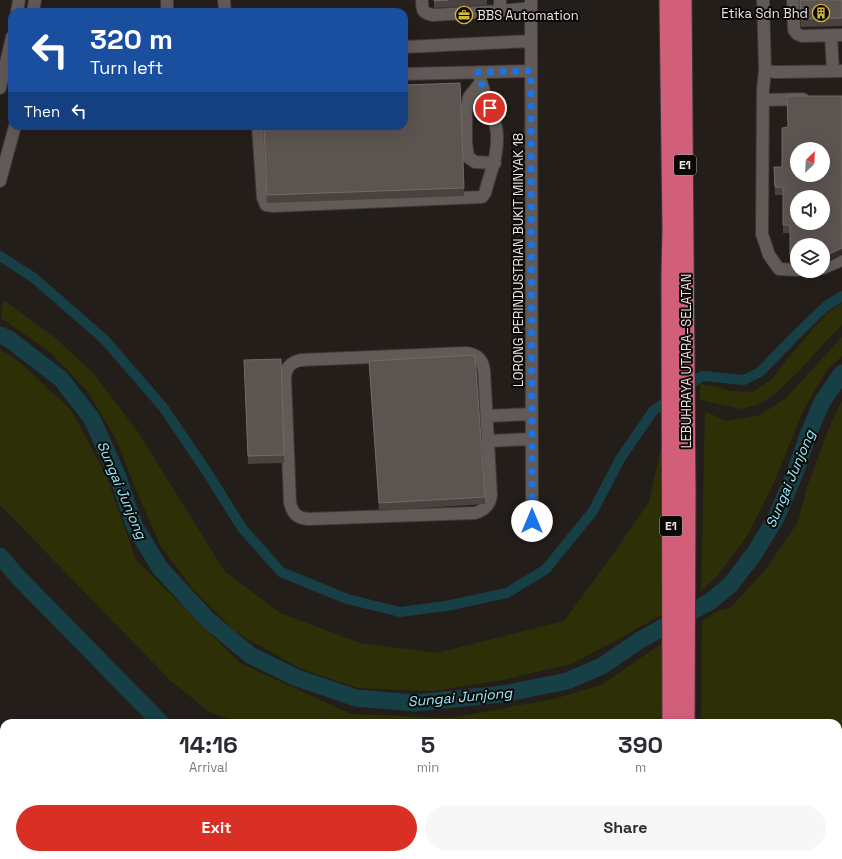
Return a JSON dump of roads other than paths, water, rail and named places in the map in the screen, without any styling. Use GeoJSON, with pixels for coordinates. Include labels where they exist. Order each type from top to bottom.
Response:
{"type":"FeatureCollection","features":[{"type":"Feature","properties":{"kind":"highway","name":"LEBUHRAYA UTARA–SELATAN"},"geometry":{"type":"LineString","coordinates":[[668,0],[671,229],[678,329],[685,375],[687,492],[686,719]]}},
{"type":"Feature","properties":{"kind":"highway","name":"LEBUHRAYA UTARA–SELATAN"},"geometry":{"type":"LineString","coordinates":[[671,719],[683,0]]}},
{"type":"Feature","properties":{"kind":"street"},"geometry":{"type":"LineString","coordinates":[[422,0],[422,9],[426,14],[432,15],[500,5],[531,4]]}},
{"type":"Feature","properties":{"kind":"street"},"geometry":{"type":"LineString","coordinates":[[763,0],[766,70],[763,90],[762,234],[769,255],[779,269],[790,270]]}},
{"type":"Feature","properties":{"kind":"street"},"geometry":{"type":"LineString","coordinates":[[766,70],[774,72],[838,71],[837,35],[802,36],[797,34],[794,30],[793,0]]}},
{"type":"Feature","properties":{"kind":"street","name":"LORONG PERINDUSTRIAN BUKIT MINYAK 18"},"geometry":{"type":"LineString","coordinates":[[531,4],[532,521]]}},
{"type":"Feature","properties":{"kind":"street"},"geometry":{"type":"LineString","coordinates":[[408,47],[531,41]]}},
{"type":"Feature","properties":{"kind":"street"},"geometry":{"type":"LineString","coordinates":[[0,88],[8,53]]}},
{"type":"Feature","properties":{"kind":"street"},"geometry":{"type":"LineString","coordinates":[[408,74],[480,77],[531,71]]}},
{"type":"Feature","properties":{"kind":"street"},"geometry":{"type":"LineString","coordinates":[[258,130],[263,198],[266,205],[274,206],[482,197],[485,193],[494,163],[497,134],[480,77]]}},
{"type":"Feature","properties":{"kind":"street"},"geometry":{"type":"LineString","coordinates":[[480,77],[469,97],[466,112],[466,142],[468,157],[475,162],[494,163]]}},
{"type":"Feature","properties":{"kind":"street"},"geometry":{"type":"LineString","coordinates":[[763,100],[810,99]]}},
{"type":"Feature","properties":{"kind":"street"},"geometry":{"type":"LineString","coordinates":[[0,181],[14,130]]}},
{"type":"Feature","properties":{"kind":"street"},"geometry":{"type":"LineString","coordinates":[[830,265],[842,260]]}},
{"type":"Feature","properties":{"kind":"street"},"geometry":{"type":"LineString","coordinates":[[466,353],[473,354],[483,363],[488,441],[491,495],[490,502],[482,511],[475,513],[302,518],[296,515],[292,510],[290,503],[284,378],[286,371],[294,362],[309,360],[466,353]]}},
{"type":"Feature","properties":{"kind":"street"},"geometry":{"type":"LineString","coordinates":[[487,416],[532,414]]}},
{"type":"Feature","properties":{"kind":"street"},"geometry":{"type":"LineString","coordinates":[[488,441],[532,439]]}},
{"type":"Feature","properties":{"kind":"waterway"},"geometry":{"type":"LineString","coordinates":[[0,256],[34,278],[104,339],[163,407],[207,472],[242,528],[281,572],[347,599],[400,612],[446,606],[507,593],[546,569],[593,511],[620,459],[653,411],[702,376],[744,380],[760,372],[826,306],[842,296]]}},
{"type":"Feature","properties":{"kind":"waterway","name":"Sungai Junjong"},"geometry":{"type":"LineString","coordinates":[[0,335],[9,339],[61,379],[92,419],[118,477],[135,527],[160,568],[207,619],[250,655],[297,678],[356,698],[415,703],[503,694],[567,681],[602,666],[640,640],[711,601],[731,584],[754,554],[776,518],[822,402],[842,373]]}},
{"type":"Feature","properties":{"kind":"waterway"},"geometry":{"type":"LineString","coordinates":[[0,556],[18,577],[157,719]]}},
{"type":"Feature","properties":{"kind":"place","name":"Etika Sdn Bhd"},"geometry":{"type":"Point","coordinates":[821,13]}},
{"type":"Feature","properties":{"kind":"place","name":"BBS Automation"},"geometry":{"type":"Point","coordinates":[464,15]}}]}
